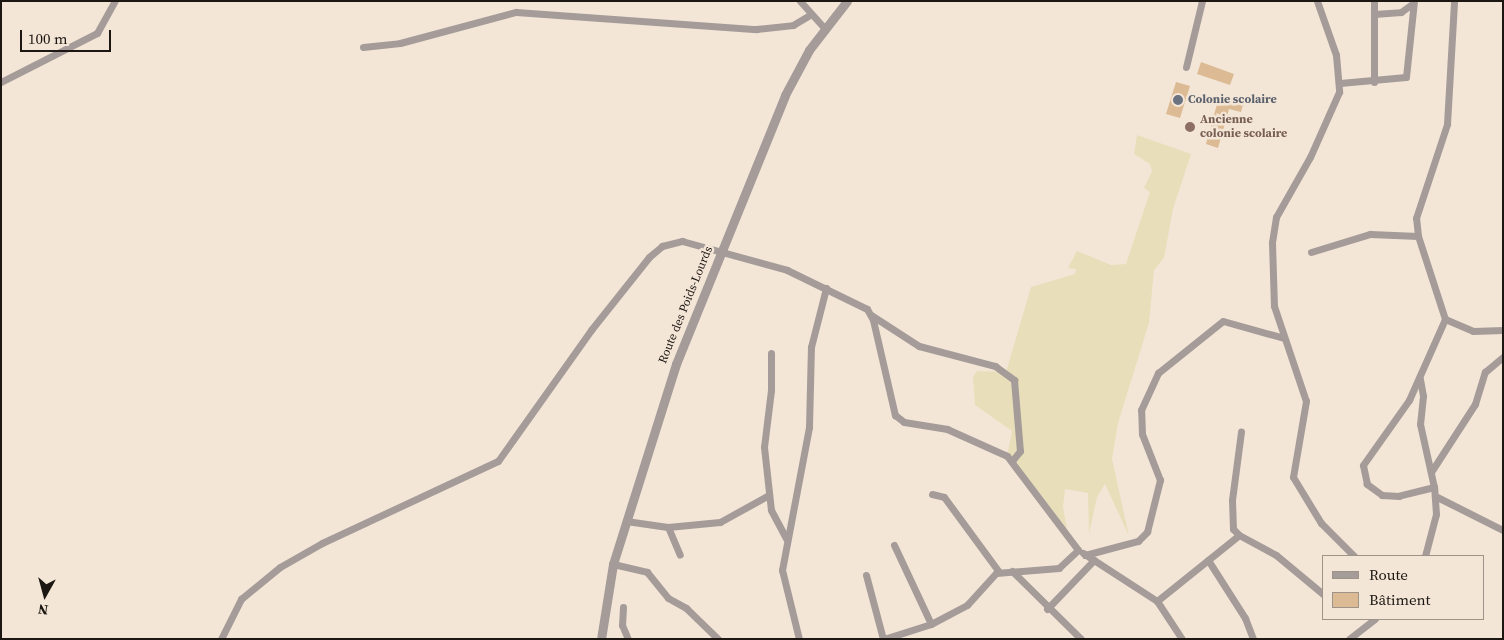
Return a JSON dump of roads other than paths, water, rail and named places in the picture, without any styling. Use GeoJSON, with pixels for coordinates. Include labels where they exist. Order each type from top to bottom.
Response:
{"type":"FeatureCollection","features":[{"type":"Feature","properties":{"kind":"street"},"geometry":{"type":"LineString","coordinates":[[1,82],[97,33],[116,1]]}},
{"type":"Feature","properties":{"kind":"street"},"geometry":{"type":"LineString","coordinates":[[800,1],[825,29]]}},
{"type":"Feature","properties":{"kind":"street","name":"Route des Poids-Lourds"},"geometry":{"type":"LineString","coordinates":[[601,639],[613,564],[664,396],[785,96],[825,29],[847,1]]}},
{"type":"Feature","properties":{"kind":"street"},"geometry":{"type":"LineString","coordinates":[[1186,67],[1202,1]]}},
{"type":"Feature","properties":{"kind":"street"},"geometry":{"type":"LineString","coordinates":[[1317,1],[1336,56],[1340,83],[1332,113],[1276,217],[1272,244],[1274,306],[1306,405],[1293,475],[1321,522],[1353,555]]}},
{"type":"Feature","properties":{"kind":"street"},"geometry":{"type":"LineString","coordinates":[[1374,1],[1374,82]]}},
{"type":"Feature","properties":{"kind":"street"},"geometry":{"type":"LineString","coordinates":[[1434,487],[1399,496],[1382,495],[1367,484],[1362,468],[1420,379],[1445,319],[1418,236],[1416,209],[1448,119],[1454,1]]}},
{"type":"Feature","properties":{"kind":"street"},"geometry":{"type":"LineString","coordinates":[[1340,83],[1374,82],[1406,77],[1413,3]]}},
{"type":"Feature","properties":{"kind":"street"},"geometry":{"type":"LineString","coordinates":[[1374,14],[1401,12],[1413,3]]}},
{"type":"Feature","properties":{"kind":"street"},"geometry":{"type":"LineString","coordinates":[[363,47],[400,43],[516,12],[756,30],[793,25],[811,14]]}},
{"type":"Feature","properties":{"kind":"street"},"geometry":{"type":"LineString","coordinates":[[1311,252],[1370,234],[1418,236]]}},
{"type":"Feature","properties":{"kind":"street"},"geometry":{"type":"LineString","coordinates":[[221,639],[241,599],[280,567],[322,543],[498,461],[591,330],[654,251],[682,241],[780,268],[826,288],[871,314],[920,346],[995,366],[1014,380],[1020,451],[1012,461]]}},
{"type":"Feature","properties":{"kind":"street"},"geometry":{"type":"LineString","coordinates":[[799,639],[783,578],[786,538],[799,496],[810,412],[810,354],[826,288]]}},
{"type":"Feature","properties":{"kind":"street"},"geometry":{"type":"LineString","coordinates":[[871,314],[895,415],[904,422],[947,429],[1012,461],[1078,550],[1157,601],[1182,639]]}},
{"type":"Feature","properties":{"kind":"street"},"geometry":{"type":"LineString","coordinates":[[1445,319],[1473,331],[1503,330]]}},
{"type":"Feature","properties":{"kind":"street"},"geometry":{"type":"LineString","coordinates":[[1085,555],[1138,541],[1147,532],[1160,480],[1142,434],[1141,410],[1158,373],[1223,321],[1284,338]]}},
{"type":"Feature","properties":{"kind":"street"},"geometry":{"type":"LineString","coordinates":[[771,353],[771,390],[764,446],[773,518],[786,538]]}},
{"type":"Feature","properties":{"kind":"street"},"geometry":{"type":"LineString","coordinates":[[1431,472],[1475,404],[1485,372],[1503,357]]}},
{"type":"Feature","properties":{"kind":"street"},"geometry":{"type":"LineString","coordinates":[[1420,379],[1423,396],[1420,424],[1434,487],[1436,514],[1425,555]]}},
{"type":"Feature","properties":{"kind":"street"},"geometry":{"type":"LineString","coordinates":[[1241,432],[1232,500],[1232,524],[1239,535],[1276,555],[1322,593]]}},
{"type":"Feature","properties":{"kind":"street"},"geometry":{"type":"LineString","coordinates":[[932,494],[944,497],[999,572]]}},
{"type":"Feature","properties":{"kind":"street"},"geometry":{"type":"LineString","coordinates":[[626,521],[668,527],[720,522],[769,495]]}},
{"type":"Feature","properties":{"kind":"street"},"geometry":{"type":"LineString","coordinates":[[1435,496],[1503,530]]}},
{"type":"Feature","properties":{"kind":"street"},"geometry":{"type":"LineString","coordinates":[[668,527],[680,555]]}},
{"type":"Feature","properties":{"kind":"street"},"geometry":{"type":"LineString","coordinates":[[1157,601],[1239,535]]}},
{"type":"Feature","properties":{"kind":"street"},"geometry":{"type":"LineString","coordinates":[[894,545],[930,624]]}},
{"type":"Feature","properties":{"kind":"street"},"geometry":{"type":"LineString","coordinates":[[866,575],[883,639],[930,624],[966,605],[999,572],[1059,568],[1078,550]]}},
{"type":"Feature","properties":{"kind":"street"},"geometry":{"type":"LineString","coordinates":[[1047,609],[1094,560]]}},
{"type":"Feature","properties":{"kind":"street"},"geometry":{"type":"LineString","coordinates":[[1208,560],[1245,618],[1253,639]]}},
{"type":"Feature","properties":{"kind":"street"},"geometry":{"type":"LineString","coordinates":[[613,564],[647,572],[668,598],[686,608],[718,639]]}},
{"type":"Feature","properties":{"kind":"street"},"geometry":{"type":"LineString","coordinates":[[1012,571],[1047,609],[1081,639]]}},
{"type":"Feature","properties":{"kind":"street"},"geometry":{"type":"LineString","coordinates":[[623,607],[622,625],[628,639]]}},
{"type":"Feature","properties":{"kind":"street"},"geometry":{"type":"LineString","coordinates":[[1350,639],[1358,635],[1370,620]]}},
{"type":"Feature","properties":{"kind":"place","name":"Colonie scolaire"},"geometry":{"type":"Point","coordinates":[1178,100]}},
{"type":"Feature","properties":{"kind":"place","name":"Ancienne colonie scolaire"},"geometry":{"type":"Point","coordinates":[1190,127]}}]}
